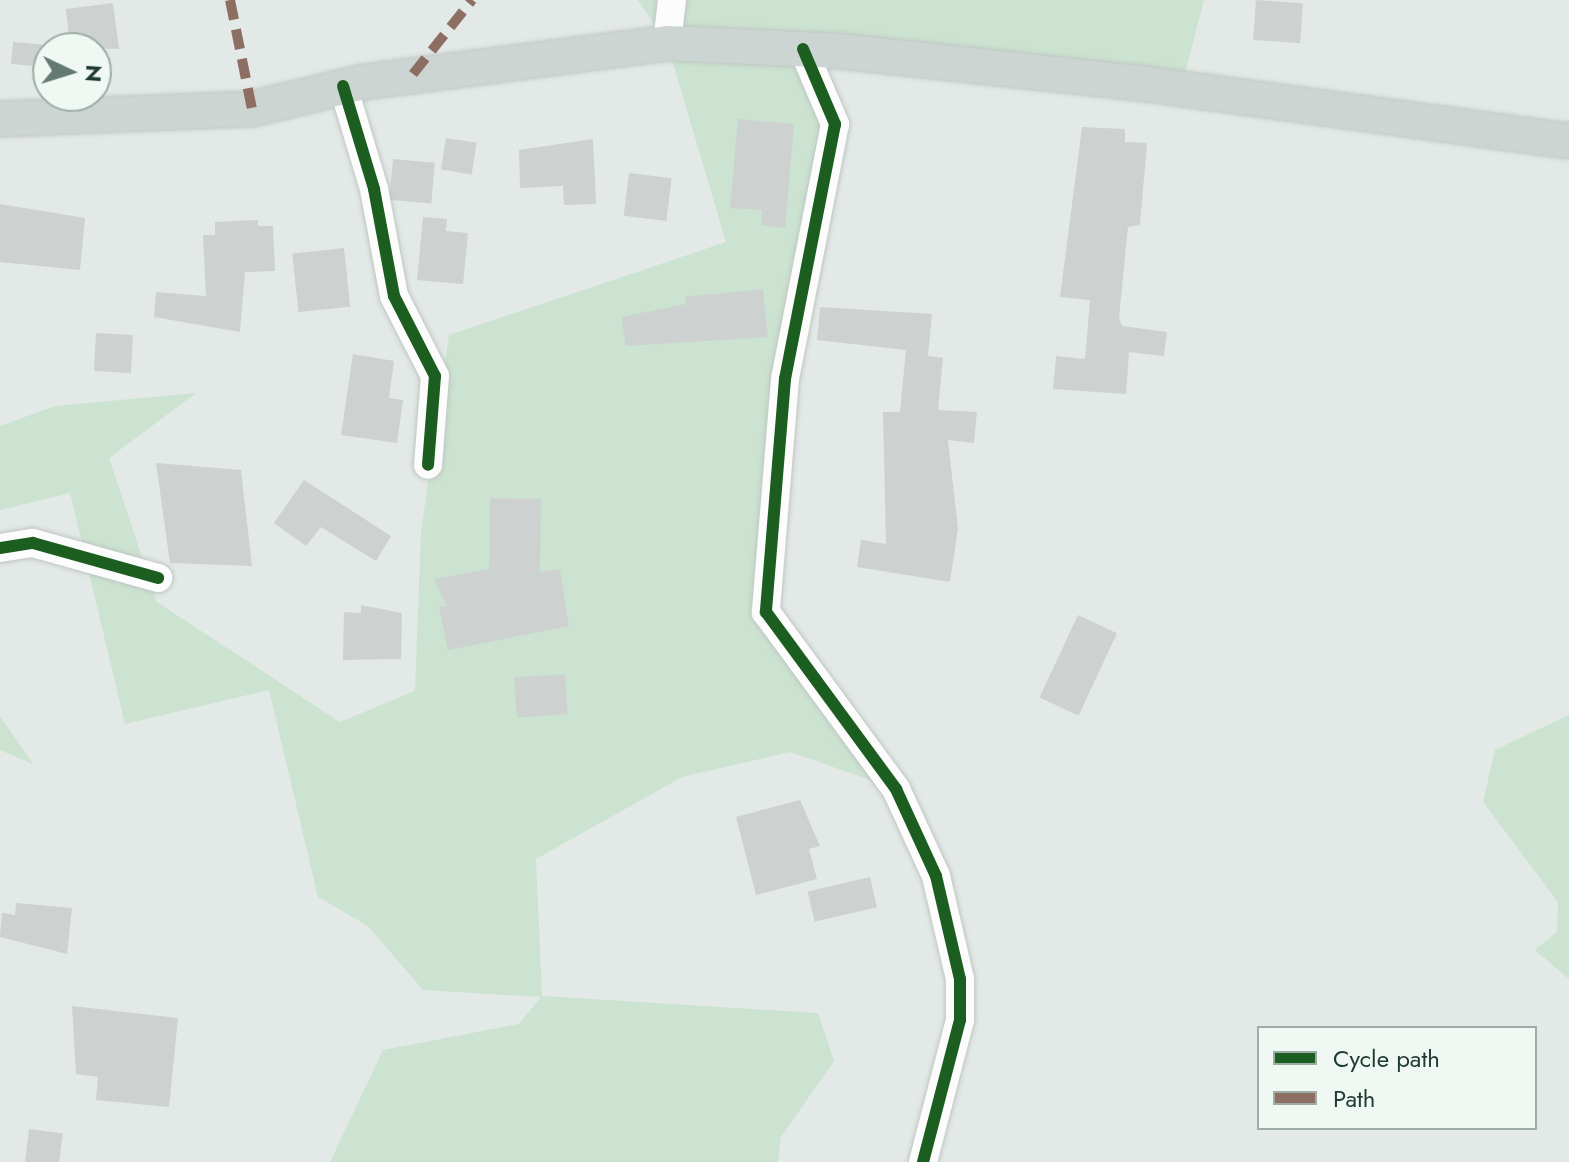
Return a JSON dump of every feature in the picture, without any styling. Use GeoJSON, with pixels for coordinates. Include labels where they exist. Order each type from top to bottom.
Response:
{"type":"FeatureCollection","features":[{"type":"Feature","properties":{"kind":"main road"},"geometry":{"type":"LineString","coordinates":[[0,119],[252,109],[343,86],[667,43],[803,49],[1139,83],[1569,141]]}},
{"type":"Feature","properties":{"kind":"street"},"geometry":{"type":"LineString","coordinates":[[667,43],[672,0]]}},
{"type":"Feature","properties":{"kind":"street"},"geometry":{"type":"LineString","coordinates":[[803,49],[835,124],[785,379],[766,612],[896,789],[936,876],[960,979],[960,1020],[923,1162]]}},
{"type":"Feature","properties":{"kind":"street"},"geometry":{"type":"LineString","coordinates":[[343,86],[374,189],[394,296],[435,376],[428,465]]}},
{"type":"Feature","properties":{"kind":"street"},"geometry":{"type":"LineString","coordinates":[[0,548],[33,543],[158,578]]}},
{"type":"Feature","properties":{"kind":"green space"},"geometry":{"type":"Polygon","coordinates":[[[638,0],[1204,0],[1181,89],[804,49],[835,124],[766,612],[896,789],[790,752],[682,777],[536,859],[542,996],[818,1013],[834,1061],[781,1137],[778,1162],[330,1162],[383,1050],[519,1024],[541,997],[423,990],[368,926],[318,897],[269,690],[125,724],[70,493],[0,510],[0,426],[55,406],[196,393],[109,458],[157,602],[340,722],[415,691],[421,532],[449,335],[726,242],[667,43],[638,0]]]}},
{"type":"Feature","properties":{"kind":"green space"},"geometry":{"type":"Polygon","coordinates":[[[1569,715],[1569,979],[1535,950],[1557,932],[1558,902],[1483,802],[1495,750],[1569,715]]]}},
{"type":"Feature","properties":{"kind":"green space"},"geometry":{"type":"Polygon","coordinates":[[[0,716],[33,764],[0,750],[0,716]]]}},
{"type":"Feature","properties":{"kind":"building"},"geometry":{"type":"Polygon","coordinates":[[[1256,0],[1303,3],[1300,43],[1253,40],[1256,0]]]}},
{"type":"Feature","properties":{"kind":"building"},"geometry":{"type":"Polygon","coordinates":[[[113,3],[119,49],[112,49],[112,32],[68,32],[66,9],[113,3]]]}},
{"type":"Feature","properties":{"kind":"building"},"geometry":{"type":"Polygon","coordinates":[[[13,42],[32,44],[32,66],[11,64],[13,42]]]}},
{"type":"Feature","properties":{"kind":"building"},"geometry":{"type":"Polygon","coordinates":[[[738,119],[794,124],[785,228],[761,225],[762,210],[730,208],[738,119]]]}},
{"type":"Feature","properties":{"kind":"building"},"geometry":{"type":"Polygon","coordinates":[[[1082,127],[1125,129],[1125,142],[1147,143],[1140,225],[1128,227],[1119,318],[1122,326],[1167,332],[1164,356],[1129,352],[1126,394],[1053,389],[1056,356],[1085,359],[1090,300],[1060,297],[1082,127]]]}},
{"type":"Feature","properties":{"kind":"building"},"geometry":{"type":"Polygon","coordinates":[[[446,138],[477,143],[472,174],[441,170],[446,138]]]}},
{"type":"Feature","properties":{"kind":"building"},"geometry":{"type":"Polygon","coordinates":[[[593,139],[596,204],[564,205],[563,186],[520,188],[519,150],[593,139]]]}},
{"type":"Feature","properties":{"kind":"building"},"geometry":{"type":"Polygon","coordinates":[[[393,159],[435,163],[431,204],[389,200],[393,159]]]}},
{"type":"Feature","properties":{"kind":"building"},"geometry":{"type":"Polygon","coordinates":[[[629,173],[672,178],[666,221],[624,216],[629,173]]]}},
{"type":"Feature","properties":{"kind":"building"},"geometry":{"type":"Polygon","coordinates":[[[0,204],[85,218],[80,270],[0,262],[0,204]]]}},
{"type":"Feature","properties":{"kind":"building"},"geometry":{"type":"Polygon","coordinates":[[[423,217],[447,219],[446,231],[468,233],[463,284],[417,280],[423,217]]]}},
{"type":"Feature","properties":{"kind":"building"},"geometry":{"type":"Polygon","coordinates":[[[258,220],[258,226],[273,226],[275,271],[245,272],[240,332],[154,317],[156,292],[206,296],[203,235],[215,235],[215,222],[258,220]]]}},
{"type":"Feature","properties":{"kind":"building"},"geometry":{"type":"Polygon","coordinates":[[[344,248],[350,307],[298,312],[292,253],[344,248]]]}},
{"type":"Feature","properties":{"kind":"building"},"geometry":{"type":"Polygon","coordinates":[[[763,289],[768,337],[626,346],[621,317],[686,304],[685,297],[763,289]]]}},
{"type":"Feature","properties":{"kind":"building"},"geometry":{"type":"Polygon","coordinates":[[[820,307],[932,314],[928,356],[943,358],[938,410],[977,412],[974,443],[948,440],[958,529],[950,582],[857,567],[861,540],[886,544],[883,412],[900,412],[906,350],[817,340],[820,307]]]}},
{"type":"Feature","properties":{"kind":"building"},"geometry":{"type":"Polygon","coordinates":[[[96,333],[133,335],[131,373],[94,371],[96,333]]]}},
{"type":"Feature","properties":{"kind":"building"},"geometry":{"type":"Polygon","coordinates":[[[353,354],[394,361],[389,398],[403,400],[397,443],[341,435],[353,354]]]}},
{"type":"Feature","properties":{"kind":"building"},"geometry":{"type":"Polygon","coordinates":[[[156,463],[241,470],[252,566],[170,563],[156,463]]]}},
{"type":"Feature","properties":{"kind":"building"},"geometry":{"type":"Polygon","coordinates":[[[304,480],[391,536],[376,561],[321,527],[306,546],[274,523],[304,480]]]}},
{"type":"Feature","properties":{"kind":"building"},"geometry":{"type":"Polygon","coordinates":[[[490,498],[541,499],[540,572],[560,569],[569,626],[448,650],[439,606],[447,606],[434,579],[489,569],[490,498]]]}},
{"type":"Feature","properties":{"kind":"building"},"geometry":{"type":"Polygon","coordinates":[[[361,605],[402,613],[401,659],[343,660],[344,612],[361,613],[361,605]]]}},
{"type":"Feature","properties":{"kind":"building"},"geometry":{"type":"Polygon","coordinates":[[[1078,615],[1117,633],[1079,716],[1040,697],[1078,615]]]}},
{"type":"Feature","properties":{"kind":"building"},"geometry":{"type":"Polygon","coordinates":[[[565,674],[568,714],[517,717],[514,678],[565,674]]]}},
{"type":"Feature","properties":{"kind":"building"},"geometry":{"type":"Polygon","coordinates":[[[800,800],[820,846],[809,849],[817,879],[756,895],[736,817],[800,800]]]}},
{"type":"Feature","properties":{"kind":"building"},"geometry":{"type":"Polygon","coordinates":[[[870,877],[877,907],[815,922],[808,891],[870,877]]]}},
{"type":"Feature","properties":{"kind":"building"},"geometry":{"type":"Polygon","coordinates":[[[16,903],[72,908],[67,954],[0,937],[2,913],[15,915],[16,903]]]}},
{"type":"Feature","properties":{"kind":"building"},"geometry":{"type":"Polygon","coordinates":[[[72,1006],[178,1018],[169,1107],[96,1100],[98,1077],[76,1074],[72,1006]]]}},
{"type":"Feature","properties":{"kind":"building"},"geometry":{"type":"Polygon","coordinates":[[[29,1129],[63,1133],[59,1162],[25,1162],[29,1129]]]}},
{"type":"Feature","properties":{"kind":"marked path"},"geometry":{"type":"LineString","coordinates":[[230,0],[252,109]]}},
{"type":"Feature","properties":{"kind":"marked path"},"geometry":{"type":"LineString","coordinates":[[413,74],[472,0]]}},
{"type":"Feature","properties":{"kind":"cycle path"},"geometry":{"type":"LineString","coordinates":[[803,49],[835,124],[785,379],[766,612],[896,789],[936,876],[960,979],[960,1020],[923,1162]]}},
{"type":"Feature","properties":{"kind":"cycle path"},"geometry":{"type":"LineString","coordinates":[[343,86],[374,189],[394,296],[435,376],[428,465]]}},
{"type":"Feature","properties":{"kind":"cycle path"},"geometry":{"type":"LineString","coordinates":[[0,548],[33,543],[158,578]]}}]}
